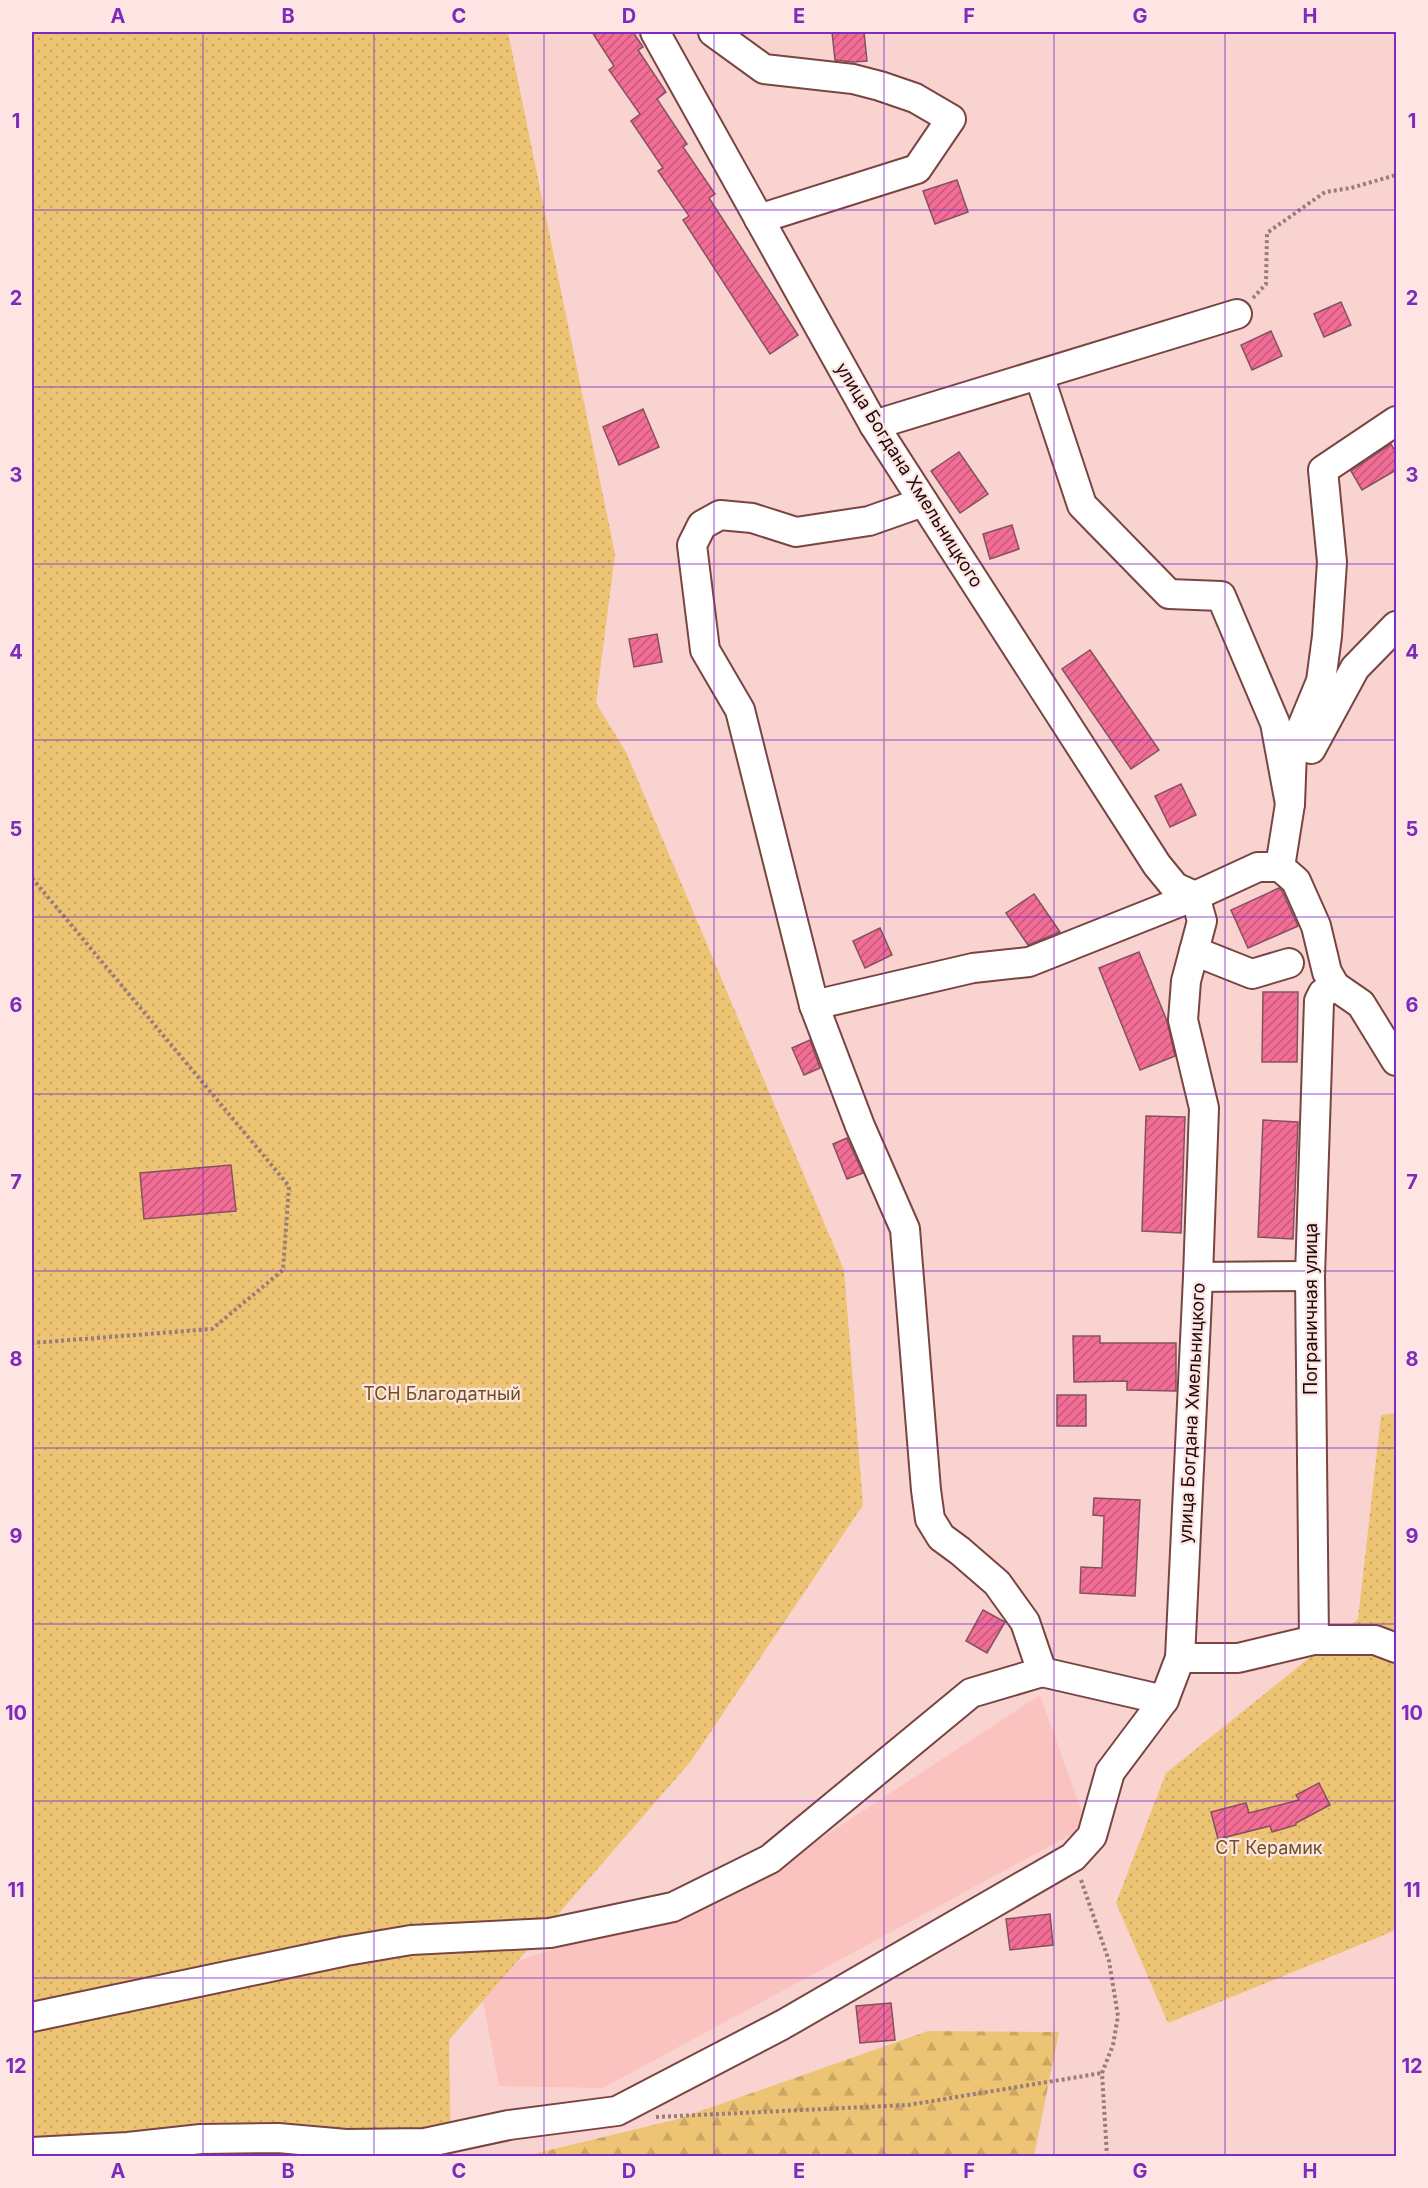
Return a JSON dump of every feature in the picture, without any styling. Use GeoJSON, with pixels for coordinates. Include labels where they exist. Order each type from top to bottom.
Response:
{"type":"FeatureCollection","features":[{"type":"Feature","properties":{"kind":"street","name":"улица Богдана Хмельницкого"},"geometry":{"type":"LineString","coordinates":[[617,2111],[782,2025],[1072,1857],[1092,1836],[1110,1772],[1164,1700],[1180,1658],[1204,1108],[1184,1020],[1186,981],[1202,921],[1195,896],[1175,887],[1156,865],[874,425],[655,32]]}},
{"type":"Feature","properties":{"kind":"street"},"geometry":{"type":"LineString","coordinates":[[713,32],[764,69],[853,79],[880,86],[915,98],[951,119],[917,169],[759,219]]}},
{"type":"Feature","properties":{"kind":"street"},"geometry":{"type":"LineString","coordinates":[[874,425],[1237,314]]}},
{"type":"Feature","properties":{"kind":"street"},"geometry":{"type":"LineString","coordinates":[[1039,375],[1082,505],[1169,594],[1221,596],[1275,723],[1290,804]]}},
{"type":"Feature","properties":{"kind":"street"},"geometry":{"type":"LineString","coordinates":[[1280,867],[1290,804],[1292,751],[1321,681],[1327,636],[1332,562],[1323,470],[1396,421]]}},
{"type":"Feature","properties":{"kind":"street"},"geometry":{"type":"LineString","coordinates":[[923,502],[869,522],[796,532],[752,518],[720,515],[702,525],[692,545],[695,576],[705,650],[740,710],[814,1005],[860,1126],[905,1229],[930,1519],[941,1537],[997,1583],[1025,1622],[1042,1672]]}},
{"type":"Feature","properties":{"kind":"street"},"geometry":{"type":"LineString","coordinates":[[1290,804],[1314,741],[1355,668],[1396,626]]}},
{"type":"Feature","properties":{"kind":"street"},"geometry":{"type":"LineString","coordinates":[[814,1005],[973,968],[1029,962],[1195,896],[1258,867],[1280,867],[1296,881],[1316,926],[1327,972],[1335,986],[1361,1004],[1396,1061]]}},
{"type":"Feature","properties":{"kind":"street"},"geometry":{"type":"LineString","coordinates":[[1194,951],[1252,974],[1289,963]]}},
{"type":"Feature","properties":{"kind":"street","name":"Пограничная улица"},"geometry":{"type":"LineString","coordinates":[[1314,1640],[1310,1276],[1319,1001],[1323,993],[1335,986]]}},
{"type":"Feature","properties":{"kind":"street"},"geometry":{"type":"LineString","coordinates":[[1198,1277],[1310,1276]]}},
{"type":"Feature","properties":{"kind":"street"},"geometry":{"type":"LineString","coordinates":[[1180,1658],[1238,1658],[1314,1640],[1375,1640],[1396,1648]]}},
{"type":"Feature","properties":{"kind":"street"},"geometry":{"type":"LineString","coordinates":[[32,2017],[357,1949],[411,1940],[550,1933],[673,1907],[770,1859],[971,1693],[1042,1672],[1164,1700]]}},
{"type":"Feature","properties":{"kind":"street"},"geometry":{"type":"LineString","coordinates":[[32,2152],[128,2147],[201,2139],[278,2138],[345,2144],[425,2143],[509,2125],[617,2111]]}},
{"type":"Feature","properties":{"kind":"path"},"geometry":{"type":"LineString","coordinates":[[1237,314],[1266,284],[1267,233],[1325,192],[1351,188],[1396,175]]}},
{"type":"Feature","properties":{"kind":"path"},"geometry":{"type":"LineString","coordinates":[[32,878],[290,1186],[283,1270],[212,1329],[32,1343]]}},
{"type":"Feature","properties":{"kind":"path"},"geometry":{"type":"LineString","coordinates":[[1072,1857],[1109,1961],[1118,2016],[1113,2045],[1102,2073],[1107,2157]]}},
{"type":"Feature","properties":{"kind":"path"},"geometry":{"type":"LineString","coordinates":[[617,2111],[660,2118],[908,2105],[1102,2073]]}},
{"type":"Feature","properties":{"kind":"shaded area"},"geometry":{"type":"Polygon","coordinates":[[[1040,1695],[1087,1826],[603,2088],[499,2086],[478,1974],[637,1922],[765,1875],[1040,1695]]]}},
{"type":"Feature","properties":{"kind":"green space","name":"ТСН Благодатный"},"geometry":{"type":"Polygon","coordinates":[[[32,32],[508,32],[615,554],[596,703],[626,752],[844,1270],[863,1505],[691,1761],[449,2040],[451,2156],[32,2156],[32,32]]]}},
{"type":"Feature","properties":{"kind":"green space","name":"СТ Керамик"},"geometry":{"type":"Polygon","coordinates":[[[1396,1413],[1396,1930],[1168,2023],[1116,1903],[1166,1773],[1358,1619],[1381,1415],[1396,1413]]]}},
{"type":"Feature","properties":{"kind":"green space"},"geometry":{"type":"Polygon","coordinates":[[[928,2031],[1059,2032],[1034,2156],[525,2156],[678,2119],[928,2031]]]}},
{"type":"Feature","properties":{"kind":"building"},"geometry":{"type":"Polygon","coordinates":[[[592,32],[633,32],[643,47],[638,50],[666,92],[657,99],[687,144],[683,147],[715,194],[709,198],[798,335],[770,354],[683,220],[689,216],[658,171],[663,168],[631,121],[640,114],[609,70],[614,66],[592,32]]]}},
{"type":"Feature","properties":{"kind":"building"},"geometry":{"type":"Polygon","coordinates":[[[832,32],[864,32],[867,61],[835,60],[832,32]]]}},
{"type":"Feature","properties":{"kind":"building"},"geometry":{"type":"Polygon","coordinates":[[[957,180],[968,212],[935,224],[923,191],[957,180]]]}},
{"type":"Feature","properties":{"kind":"building"},"geometry":{"type":"Polygon","coordinates":[[[1341,302],[1351,325],[1324,337],[1314,314],[1341,302]]]}},
{"type":"Feature","properties":{"kind":"building"},"geometry":{"type":"Polygon","coordinates":[[[1271,331],[1282,356],[1252,370],[1241,345],[1271,331]]]}},
{"type":"Feature","properties":{"kind":"building"},"geometry":{"type":"Polygon","coordinates":[[[643,409],[659,447],[619,465],[603,427],[643,409]]]}},
{"type":"Feature","properties":{"kind":"building"},"geometry":{"type":"Polygon","coordinates":[[[1391,444],[1396,453],[1396,470],[1362,490],[1351,471],[1391,444]]]}},
{"type":"Feature","properties":{"kind":"building"},"geometry":{"type":"Polygon","coordinates":[[[959,452],[988,494],[960,513],[931,471],[959,452]]]}},
{"type":"Feature","properties":{"kind":"building"},"geometry":{"type":"Polygon","coordinates":[[[1012,525],[1019,549],[990,559],[983,534],[1012,525]]]}},
{"type":"Feature","properties":{"kind":"building"},"geometry":{"type":"Polygon","coordinates":[[[657,634],[662,662],[634,667],[629,639],[657,634]]]}},
{"type":"Feature","properties":{"kind":"building"},"geometry":{"type":"Polygon","coordinates":[[[1090,650],[1159,750],[1131,769],[1062,669],[1090,650]]]}},
{"type":"Feature","properties":{"kind":"building"},"geometry":{"type":"Polygon","coordinates":[[[1181,784],[1196,815],[1170,827],[1155,796],[1181,784]]]}},
{"type":"Feature","properties":{"kind":"building"},"geometry":{"type":"Polygon","coordinates":[[[1279,888],[1298,926],[1248,948],[1231,910],[1279,888]]]}},
{"type":"Feature","properties":{"kind":"building"},"geometry":{"type":"Polygon","coordinates":[[[1034,894],[1060,932],[1028,945],[1006,913],[1034,894]]]}},
{"type":"Feature","properties":{"kind":"building"},"geometry":{"type":"Polygon","coordinates":[[[880,928],[892,955],[865,968],[853,941],[880,928]]]}},
{"type":"Feature","properties":{"kind":"building"},"geometry":{"type":"Polygon","coordinates":[[[1139,952],[1167,1021],[1175,1056],[1140,1070],[1099,968],[1139,952]]]}},
{"type":"Feature","properties":{"kind":"building"},"geometry":{"type":"Polygon","coordinates":[[[1263,992],[1298,992],[1297,1062],[1262,1062],[1263,992]]]}},
{"type":"Feature","properties":{"kind":"building"},"geometry":{"type":"Polygon","coordinates":[[[810,1040],[820,1068],[804,1075],[792,1048],[810,1040]]]}},
{"type":"Feature","properties":{"kind":"building"},"geometry":{"type":"Polygon","coordinates":[[[1146,1116],[1185,1117],[1181,1233],[1142,1231],[1146,1116]]]}},
{"type":"Feature","properties":{"kind":"building"},"geometry":{"type":"Polygon","coordinates":[[[1263,1120],[1298,1122],[1293,1239],[1258,1237],[1263,1120]]]}},
{"type":"Feature","properties":{"kind":"building"},"geometry":{"type":"Polygon","coordinates":[[[847,1138],[863,1173],[847,1179],[833,1144],[847,1138]]]}},
{"type":"Feature","properties":{"kind":"building"},"geometry":{"type":"Polygon","coordinates":[[[231,1165],[236,1211],[144,1219],[140,1173],[231,1165]]]}},
{"type":"Feature","properties":{"kind":"building"},"geometry":{"type":"Polygon","coordinates":[[[1073,1336],[1100,1336],[1100,1343],[1176,1343],[1176,1391],[1127,1390],[1127,1381],[1074,1382],[1073,1336]]]}},
{"type":"Feature","properties":{"kind":"building"},"geometry":{"type":"Polygon","coordinates":[[[1057,1395],[1086,1395],[1086,1426],[1057,1426],[1057,1395]]]}},
{"type":"Feature","properties":{"kind":"building"},"geometry":{"type":"Polygon","coordinates":[[[1094,1498],[1140,1500],[1135,1596],[1080,1593],[1081,1567],[1102,1568],[1104,1516],[1093,1515],[1094,1498]]]}},
{"type":"Feature","properties":{"kind":"building"},"geometry":{"type":"Polygon","coordinates":[[[983,1610],[1005,1622],[987,1653],[966,1641],[983,1610]]]}},
{"type":"Feature","properties":{"kind":"building"},"geometry":{"type":"Polygon","coordinates":[[[1319,1783],[1330,1805],[1296,1825],[1272,1832],[1270,1826],[1218,1839],[1211,1812],[1246,1803],[1249,1813],[1299,1800],[1296,1795],[1319,1783]]]}},
{"type":"Feature","properties":{"kind":"building"},"geometry":{"type":"Polygon","coordinates":[[[1050,1914],[1053,1945],[1010,1950],[1006,1919],[1050,1914]]]}},
{"type":"Feature","properties":{"kind":"building"},"geometry":{"type":"Polygon","coordinates":[[[891,2003],[895,2040],[860,2043],[856,2006],[891,2003]]]}}]}
